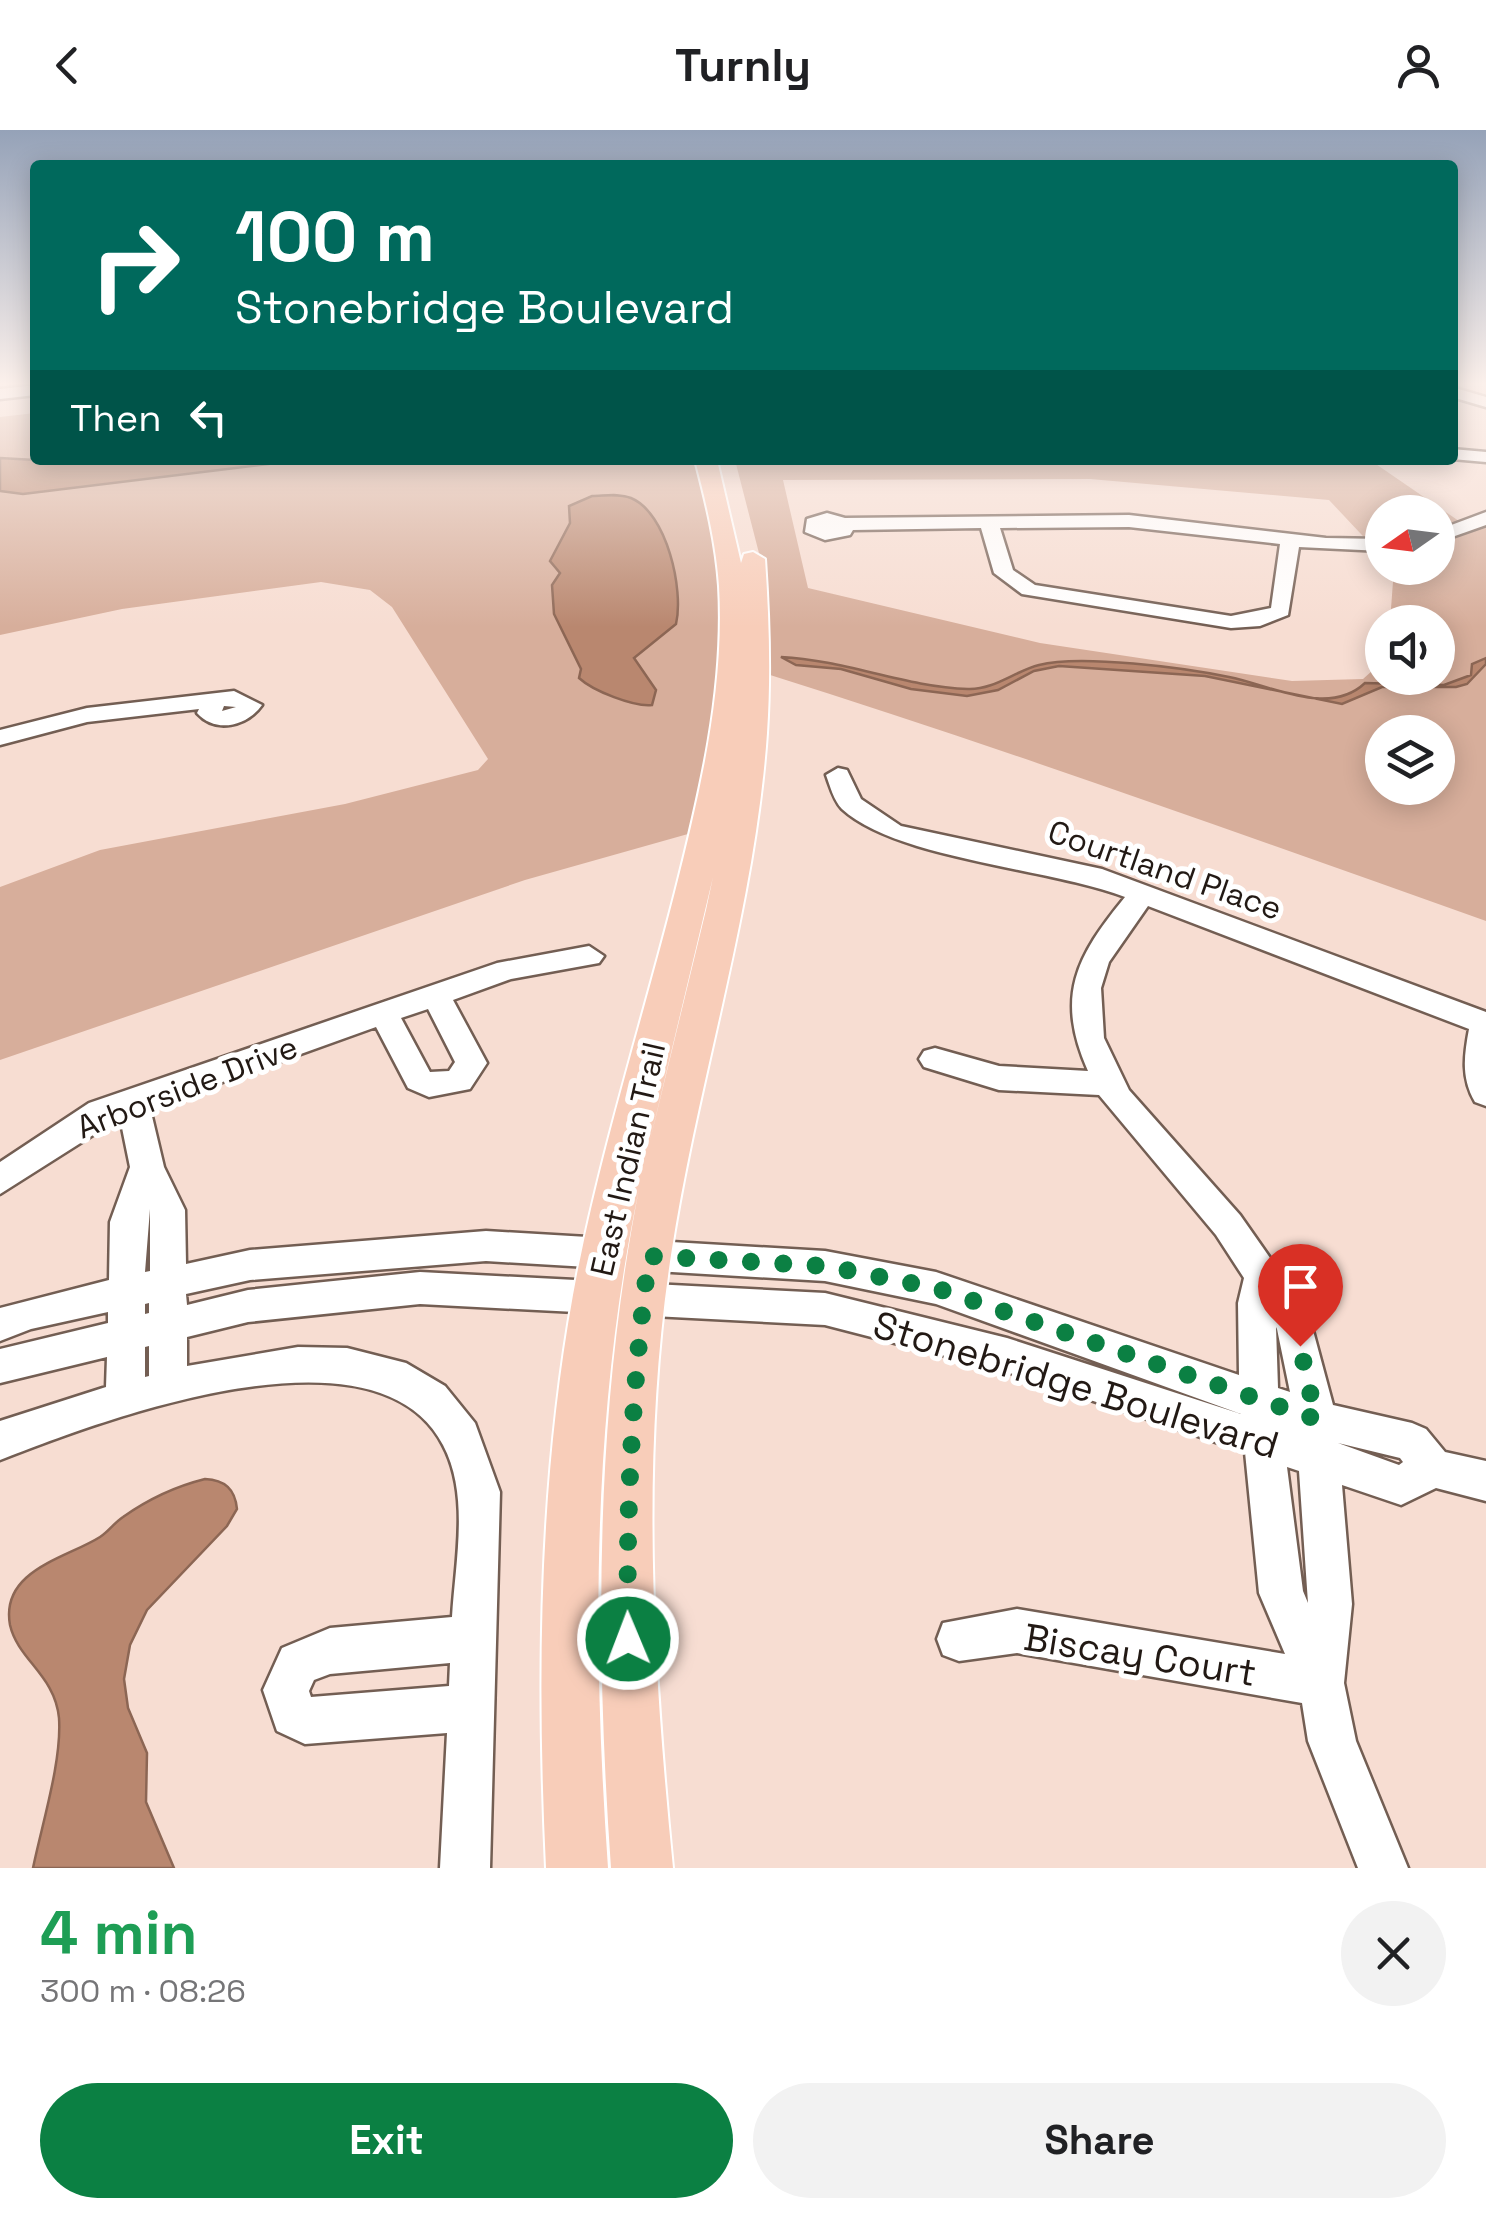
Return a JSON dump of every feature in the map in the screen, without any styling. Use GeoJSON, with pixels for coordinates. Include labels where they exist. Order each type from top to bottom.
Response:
{"type":"FeatureCollection","features":[{"type":"Feature","properties":{"kind":"main road","name":"East Indian Trail"},"geometry":{"type":"LineString","coordinates":[[577,1868],[571,1732],[574,1524],[724,742],[732,653],[730,578],[718,501],[707,465]]}},
{"type":"Feature","properties":{"kind":"main road","name":"East Indian Trail"},"geometry":{"type":"LineString","coordinates":[[642,1868],[628,1673],[623,1276],[739,830],[757,708],[759,641],[753,558],[729,465]]}},
{"type":"Feature","properties":{"kind":"street"},"geometry":{"type":"LineString","coordinates":[[1455,530],[1486,518]]}},
{"type":"Feature","properties":{"kind":"street"},"geometry":{"type":"LineString","coordinates":[[988,521],[1004,573],[1028,590],[1230,622],[1260,620],[1280,612],[1290,540]]}},
{"type":"Feature","properties":{"kind":"street"},"geometry":{"type":"LineString","coordinates":[[844,524],[1166,523],[1290,540],[1365,544]]}},
{"type":"Feature","properties":{"kind":"street"},"geometry":{"type":"LineString","coordinates":[[0,738],[100,711],[178,702],[213,704]]}},
{"type":"Feature","properties":{"kind":"street","name":"Courtland Place"},"geometry":{"type":"LineString","coordinates":[[838,775],[850,803],[893,832],[1073,870],[1486,1024]]}},
{"type":"Feature","properties":{"kind":"street"},"geometry":{"type":"LineString","coordinates":[[1144,894],[1108,937],[1086,988],[1090,1038],[1108,1084],[1228,1226],[1262,1280],[1285,1304],[1295,1324],[1316,1439],[1330,1604],[1320,1683]]}},
{"type":"Feature","properties":{"kind":"street","name":"Arborside Drive"},"geometry":{"type":"LineString","coordinates":[[0,1180],[76,1126],[132,1101],[531,963],[589,956]]}},
{"type":"Feature","properties":{"kind":"street"},"geometry":{"type":"LineString","coordinates":[[384,1014],[419,1080],[429,1086],[460,1081],[471,1064],[436,995]]}},
{"type":"Feature","properties":{"kind":"street"},"geometry":{"type":"LineString","coordinates":[[1486,1024],[1478,1061],[1486,1094]]}},
{"type":"Feature","properties":{"kind":"street"},"geometry":{"type":"LineString","coordinates":[[935,1059],[999,1078],[1108,1084]]}},
{"type":"Feature","properties":{"kind":"street"},"geometry":{"type":"LineString","coordinates":[[132,1101],[147,1167],[168,1210],[168,1388]]}},
{"type":"Feature","properties":{"kind":"street"},"geometry":{"type":"LineString","coordinates":[[125,1400],[128,1222],[147,1167]]}},
{"type":"Feature","properties":{"kind":"street","name":"Stonebridge Boulevard"},"geometry":{"type":"LineString","coordinates":[[0,1325],[124,1292],[250,1265],[436,1247],[486,1246],[623,1276],[824,1309],[1007,1355],[1266,1444],[1316,1439]]}},
{"type":"Feature","properties":{"kind":"street","name":"Stonebridge Boulevard"},"geometry":{"type":"LineString","coordinates":[[0,1366],[168,1322],[248,1306],[420,1288],[826,1266],[936,1288],[1259,1396],[1316,1439],[1401,1484],[1433,1468],[1486,1480]]}},
{"type":"Feature","properties":{"kind":"street"},"geometry":{"type":"LineString","coordinates":[[1262,1280],[1258,1303],[1259,1396],[1281,1593],[1320,1683],[1332,1741],[1383,1868]]}},
{"type":"Feature","properties":{"kind":"street"},"geometry":{"type":"LineString","coordinates":[[0,1441],[52,1419],[263,1368],[338,1362],[374,1368],[408,1382],[440,1404],[462,1432],[479,1492],[465,1868]]}},
{"type":"Feature","properties":{"kind":"street","name":"Biscay Court"},"geometry":{"type":"LineString","coordinates":[[960,1639],[1017,1632],[1320,1683]]}},
{"type":"Feature","properties":{"kind":"street"},"geometry":{"type":"LineString","coordinates":[[469,1708],[305,1721],[293,1715],[286,1690],[298,1664],[330,1651],[472,1638]]}},
{"type":"Feature","properties":{"kind":"shaded area"},"geometry":{"type":"Polygon","coordinates":[[[0,465],[699,465],[725,601],[722,659],[695,832],[525,880],[0,1060],[0,887],[100,850],[345,804],[478,770],[488,759],[392,607],[370,590],[321,582],[122,609],[0,635],[0,465]]]}},
{"type":"Feature","properties":{"kind":"shaded area"},"geometry":{"type":"Polygon","coordinates":[[[0,465],[259,465],[23,494],[0,491],[0,465]]]}},
{"type":"Feature","properties":{"kind":"shaded area"},"geometry":{"type":"Polygon","coordinates":[[[736,465],[1377,465],[1421,495],[1365,495],[1365,538],[1329,500],[1090,479],[783,480],[808,588],[1040,643],[1292,681],[1365,677],[1365,695],[1455,695],[1455,605],[1391,605],[1393,585],[1455,585],[1455,518],[1472,530],[1486,525],[1486,921],[1037,763],[767,674],[761,561],[736,465]]]}},
{"type":"Feature","properties":{"kind":"shaded area"},"geometry":{"type":"Polygon","coordinates":[[[592,496],[626,496],[644,506],[670,554],[677,592],[676,624],[634,658],[656,690],[652,705],[614,697],[579,678],[581,669],[554,614],[552,585],[560,573],[550,561],[570,523],[569,506],[592,496]]]}},
{"type":"Feature","properties":{"kind":"shaded area"},"geometry":{"type":"Polygon","coordinates":[[[781,657],[968,689],[987,687],[1039,665],[1080,661],[1187,670],[1281,691],[1205,676],[1059,666],[1034,671],[998,690],[967,696],[911,689],[841,669],[796,665],[781,657]]]}},
{"type":"Feature","properties":{"kind":"shaded area"},"geometry":{"type":"Polygon","coordinates":[[[1486,658],[1486,664],[1467,684],[1456,687],[1455,681],[1471,675],[1472,664],[1486,658]]]}},
{"type":"Feature","properties":{"kind":"shaded area"},"geometry":{"type":"Polygon","coordinates":[[[1365,683],[1365,694],[1342,704],[1309,697],[1335,698],[1365,683]]]}},
{"type":"Feature","properties":{"kind":"shaded area"},"geometry":{"type":"Polygon","coordinates":[[[205,1479],[228,1487],[237,1509],[227,1526],[147,1610],[130,1645],[124,1679],[128,1708],[147,1753],[146,1802],[174,1868],[33,1868],[54,1773],[59,1718],[51,1690],[14,1637],[10,1606],[15,1591],[39,1568],[100,1537],[142,1505],[205,1479]]]}},
{"type":"Feature","properties":{"kind":"route"},"geometry":{"type":"LineString","coordinates":[[628,1639],[626,1494],[634,1372],[649,1256],[826,1266],[936,1288],[1259,1396],[1316,1419],[1300,1346]]}}]}
